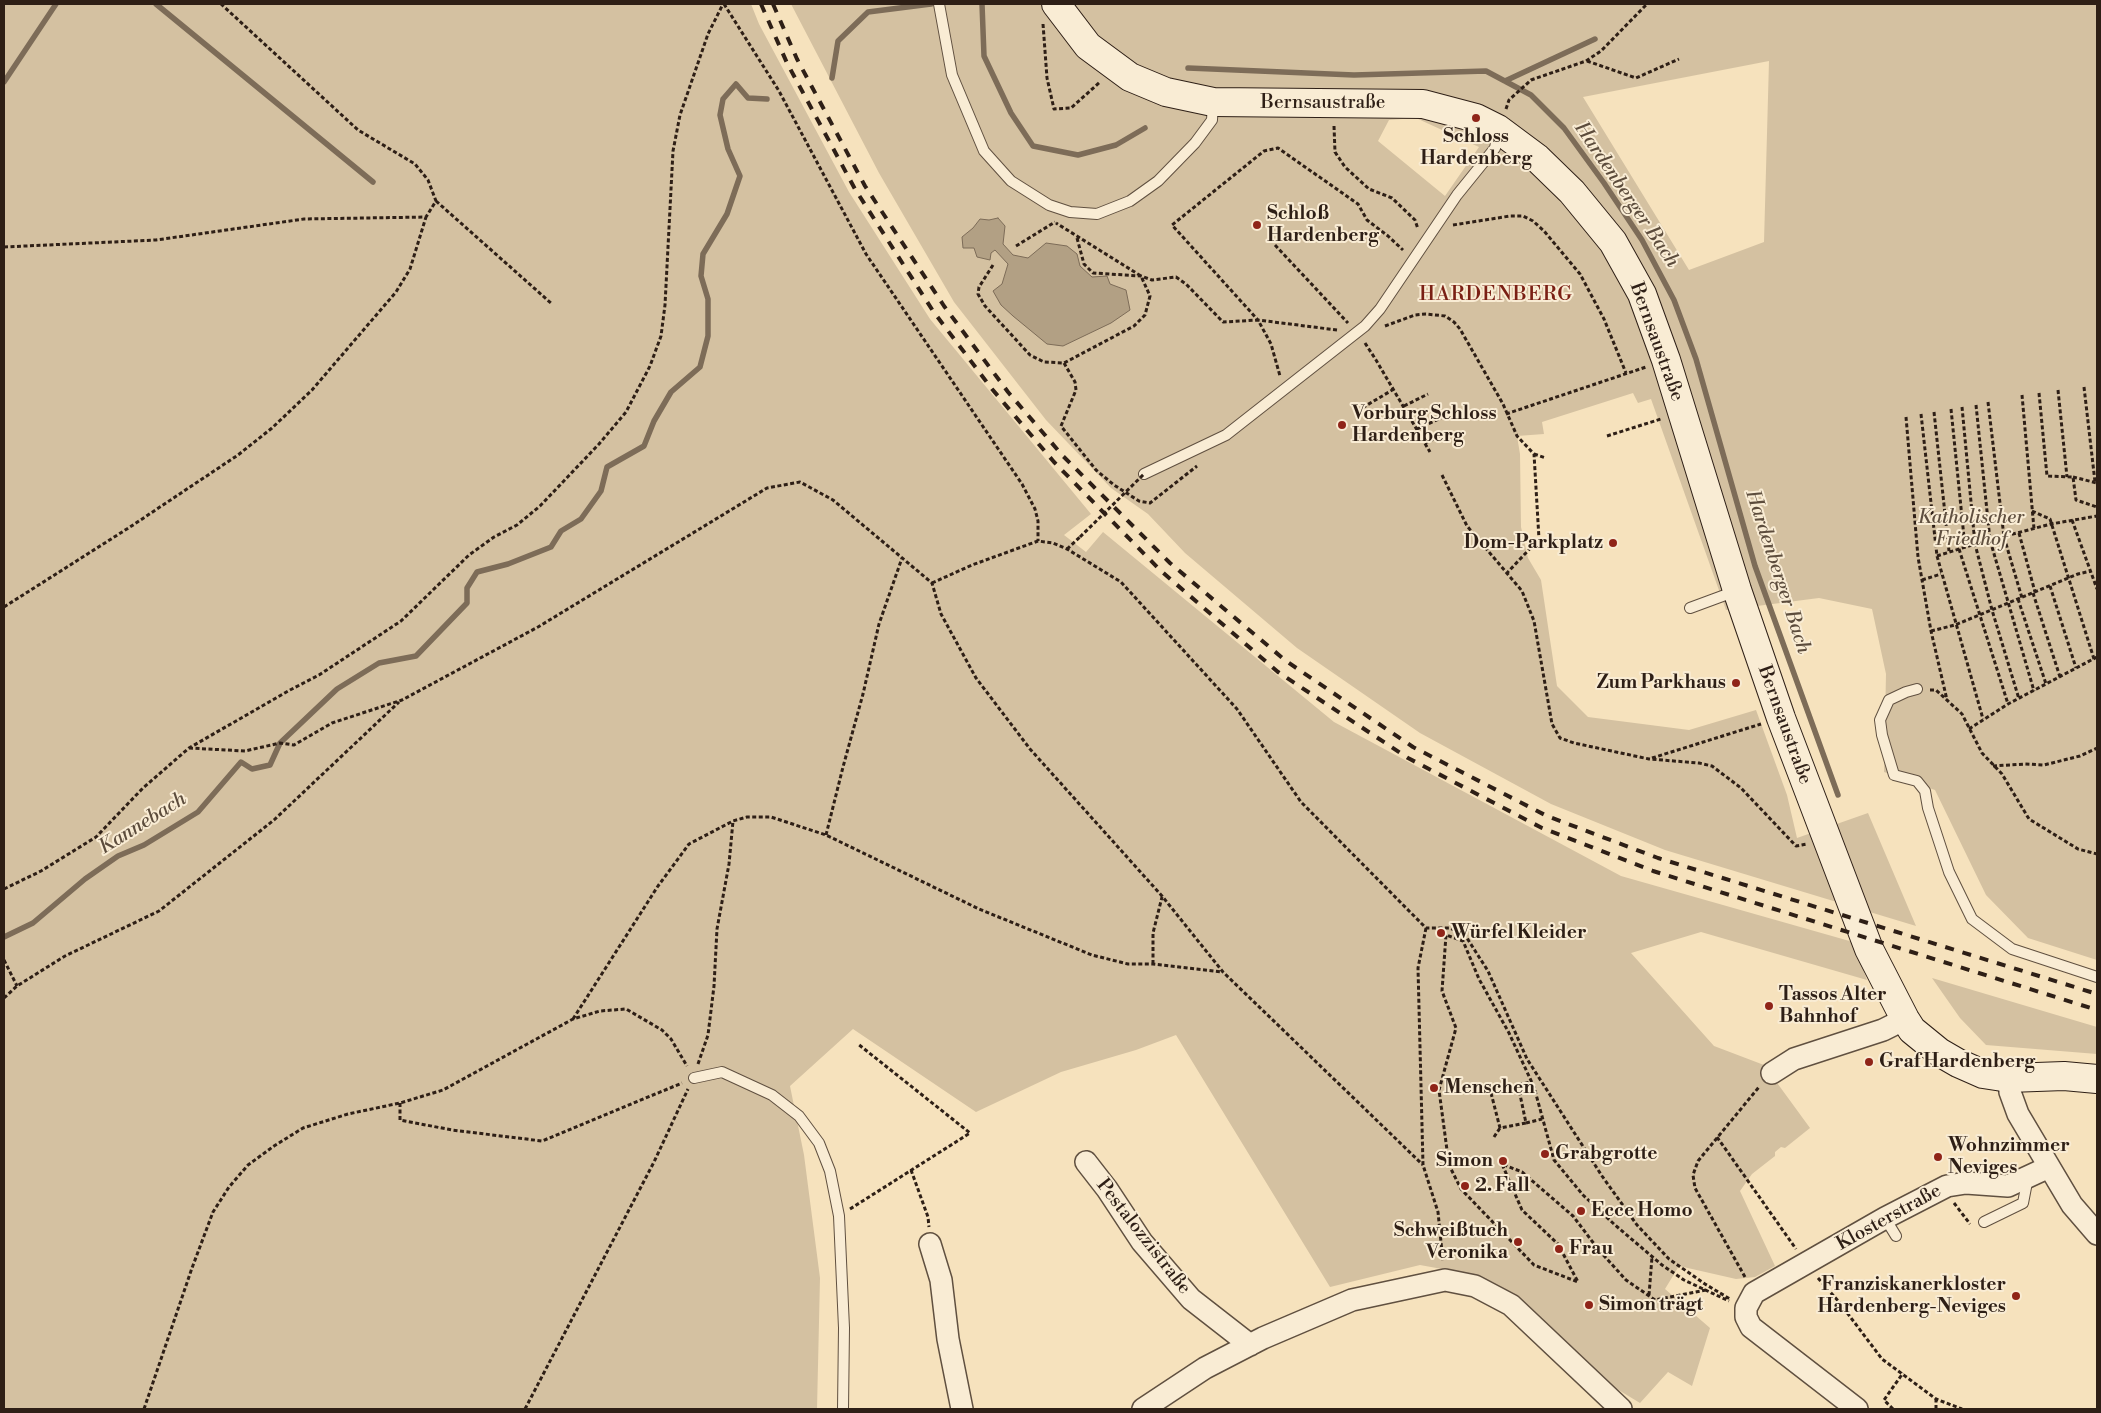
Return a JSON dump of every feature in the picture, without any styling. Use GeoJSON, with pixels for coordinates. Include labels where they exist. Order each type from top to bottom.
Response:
{"type":"FeatureCollection","features":[{"type":"Feature","properties":{"kind":"main road","name":"Bernsaustraße"},"geometry":{"type":"LineString","coordinates":[[1051,11],[1088,46],[1130,77],[1166,92],[1213,102],[1422,104],[1476,118],[1498,129],[1537,158],[1572,192],[1613,242],[1642,294],[1666,360],[1737,590],[1781,718],[1869,948],[1905,1019],[1912,1030],[1926,1042],[1958,1063],[1983,1074],[2009,1078],[2064,1076],[2097,1079]]}},
{"type":"Feature","properties":{"kind":"street"},"geometry":{"type":"LineString","coordinates":[[1772,1073],[1794,1060],[1883,1030],[1905,1019]]}},
{"type":"Feature","properties":{"kind":"street"},"geometry":{"type":"LineString","coordinates":[[2009,1078],[2010,1092],[2018,1114],[2072,1205],[2097,1234]]}},
{"type":"Feature","properties":{"kind":"street","name":"Pestalozzistraße"},"geometry":{"type":"LineString","coordinates":[[1086,1162],[1142,1242],[1191,1299],[1250,1345]]}},
{"type":"Feature","properties":{"kind":"street","name":"Klosterstraße"},"geometry":{"type":"LineString","coordinates":[[1750,1301],[1807,1264],[1891,1227],[1947,1186],[1966,1183],[2008,1186],[2049,1167]]}},
{"type":"Feature","properties":{"kind":"street"},"geometry":{"type":"LineString","coordinates":[[930,1244],[941,1280],[948,1340],[962,1409]]}},
{"type":"Feature","properties":{"kind":"street"},"geometry":{"type":"LineString","coordinates":[[1143,1409],[1205,1368],[1263,1338],[1352,1300],[1445,1280],[1475,1286],[1511,1305],[1621,1409]]}},
{"type":"Feature","properties":{"kind":"street"},"geometry":{"type":"LineString","coordinates":[[1750,1301],[1746,1317],[1751,1327],[1857,1409]]}},
{"type":"Feature","properties":{"kind":"lane"},"geometry":{"type":"LineString","coordinates":[[939,4],[952,75],[984,151],[1012,181],[1048,205],[1070,212],[1097,214],[1130,201],[1158,181],[1195,144],[1212,120],[1213,102]]}},
{"type":"Feature","properties":{"kind":"lane"},"geometry":{"type":"LineString","coordinates":[[1144,474],[1226,435],[1361,330],[1380,309],[1457,195],[1495,148],[1498,129]]}},
{"type":"Feature","properties":{"kind":"lane"},"geometry":{"type":"LineString","coordinates":[[1690,608],[1737,590]]}},
{"type":"Feature","properties":{"kind":"lane"},"geometry":{"type":"LineString","coordinates":[[1917,689],[1889,700],[1880,720],[1882,735],[1894,775],[1917,781],[1925,791],[1928,808],[1949,872],[1972,919],[2012,949],[2097,977]]}},
{"type":"Feature","properties":{"kind":"lane"},"geometry":{"type":"LineString","coordinates":[[694,1078],[722,1072],[772,1095],[799,1116],[819,1143],[830,1171],[839,1216],[844,1328],[843,1409]]}},
{"type":"Feature","properties":{"kind":"lane"},"geometry":{"type":"LineString","coordinates":[[1984,1222],[2023,1203],[2028,1177]]}},
{"type":"Feature","properties":{"kind":"path"},"geometry":{"type":"LineString","coordinates":[[221,4],[358,130],[415,164],[428,180],[436,201],[552,304]]}},
{"type":"Feature","properties":{"kind":"path"},"geometry":{"type":"LineString","coordinates":[[723,4],[778,90],[866,254],[1022,484],[1035,509],[1038,522],[1038,541]]}},
{"type":"Feature","properties":{"kind":"path"},"geometry":{"type":"LineString","coordinates":[[4,890],[41,871],[96,836],[143,788],[189,748],[319,675],[401,621],[470,555],[494,537],[517,525],[540,506],[599,444],[626,412],[650,366],[661,336],[665,305],[673,151],[680,115],[708,34],[723,4]]}},
{"type":"Feature","properties":{"kind":"path"},"geometry":{"type":"LineString","coordinates":[[1509,100],[1531,80],[1586,61],[1601,51],[1647,4]]}},
{"type":"Feature","properties":{"kind":"path"},"geometry":{"type":"LineString","coordinates":[[1051,11],[1042,26],[1047,78],[1054,109],[1071,108],[1099,82],[1130,77]]}},
{"type":"Feature","properties":{"kind":"path"},"geometry":{"type":"LineString","coordinates":[[1586,61],[1636,78],[1679,59]]}},
{"type":"Feature","properties":{"kind":"path"},"geometry":{"type":"LineString","coordinates":[[1332,103],[1335,152],[1345,166],[1369,189],[1392,198],[1416,220],[1418,228],[1413,236]]}},
{"type":"Feature","properties":{"kind":"path"},"geometry":{"type":"LineString","coordinates":[[1284,389],[1271,344],[1258,320],[1172,225],[1264,151],[1278,148],[1358,204],[1367,220],[1404,250],[1411,264]]}},
{"type":"Feature","properties":{"kind":"path"},"geometry":{"type":"LineString","coordinates":[[4,607],[130,527],[238,455],[272,428],[312,390],[396,292],[410,269],[426,217],[436,201]]}},
{"type":"Feature","properties":{"kind":"path"},"geometry":{"type":"LineString","coordinates":[[1048,205],[1054,222],[1077,238],[1141,276],[1152,280],[1176,278],[1186,284],[1224,322],[1258,320],[1361,330],[1426,314],[1444,316],[1454,322],[1460,329],[1503,404],[1517,436],[1534,454],[1546,458]]}},
{"type":"Feature","properties":{"kind":"path"},"geometry":{"type":"LineString","coordinates":[[1439,224],[1456,226],[1510,216],[1523,216],[1533,221],[1544,231],[1580,274],[1604,318],[1626,373]]}},
{"type":"Feature","properties":{"kind":"path"},"geometry":{"type":"LineString","coordinates":[[4,247],[156,240],[304,219],[426,217]]}},
{"type":"Feature","properties":{"kind":"path"},"geometry":{"type":"LineString","coordinates":[[1016,246],[1054,222]]}},
{"type":"Feature","properties":{"kind":"path"},"geometry":{"type":"LineString","coordinates":[[1077,238],[1084,264],[1093,273],[1141,276]]}},
{"type":"Feature","properties":{"kind":"path"},"geometry":{"type":"LineString","coordinates":[[1404,250],[1409,243]]}},
{"type":"Feature","properties":{"kind":"path"},"geometry":{"type":"LineString","coordinates":[[1276,245],[1361,330],[1430,452]]}},
{"type":"Feature","properties":{"kind":"path"},"geometry":{"type":"LineString","coordinates":[[993,266],[979,287],[978,294],[984,306],[1030,355],[1044,362],[1064,363],[1134,326],[1145,315],[1150,296],[1141,276]]}},
{"type":"Feature","properties":{"kind":"path"},"geometry":{"type":"LineString","coordinates":[[1506,414],[1666,360]]}},
{"type":"Feature","properties":{"kind":"path"},"geometry":{"type":"LineString","coordinates":[[1064,363],[1075,382],[1076,390],[1061,426],[1096,470],[1114,485],[1139,501],[1150,503],[1199,464]]}},
{"type":"Feature","properties":{"kind":"path"},"geometry":{"type":"LineString","coordinates":[[2039,393],[2047,476],[2073,477],[2096,483],[2084,387]]}},
{"type":"Feature","properties":{"kind":"path"},"geometry":{"type":"LineString","coordinates":[[1356,410],[1394,389]]}},
{"type":"Feature","properties":{"kind":"path"},"geometry":{"type":"LineString","coordinates":[[2058,390],[2067,477]]}},
{"type":"Feature","properties":{"kind":"path"},"geometry":{"type":"LineString","coordinates":[[1404,406],[1428,394]]}},
{"type":"Feature","properties":{"kind":"path"},"geometry":{"type":"LineString","coordinates":[[2022,395],[2034,529]]}},
{"type":"Feature","properties":{"kind":"path"},"geometry":{"type":"LineString","coordinates":[[1988,402],[2004,537],[2020,599],[2046,684]]}},
{"type":"Feature","properties":{"kind":"path"},"geometry":{"type":"LineString","coordinates":[[1976,405],[1990,540],[2034,691]]}},
{"type":"Feature","properties":{"kind":"path"},"geometry":{"type":"LineString","coordinates":[[1962,407],[1975,544],[1992,610],[2019,699]]}},
{"type":"Feature","properties":{"kind":"path"},"geometry":{"type":"LineString","coordinates":[[1951,409],[1965,547]]}},
{"type":"Feature","properties":{"kind":"path"},"geometry":{"type":"LineString","coordinates":[[1934,412],[1949,551]]}},
{"type":"Feature","properties":{"kind":"path"},"geometry":{"type":"LineString","coordinates":[[1921,414],[1937,556],[1983,719]]}},
{"type":"Feature","properties":{"kind":"path"},"geometry":{"type":"LineString","coordinates":[[1906,417],[1918,557],[1931,631],[1947,700]]}},
{"type":"Feature","properties":{"kind":"path"},"geometry":{"type":"LineString","coordinates":[[1417,429],[1441,418]]}},
{"type":"Feature","properties":{"kind":"path"},"geometry":{"type":"LineString","coordinates":[[1607,436],[1659,420]]}},
{"type":"Feature","properties":{"kind":"path"},"geometry":{"type":"LineString","coordinates":[[1425,442],[1449,432]]}},
{"type":"Feature","properties":{"kind":"path"},"geometry":{"type":"LineString","coordinates":[[1507,573],[1539,539],[1534,454]]}},
{"type":"Feature","properties":{"kind":"path"},"geometry":{"type":"LineString","coordinates":[[1067,549],[1144,474]]}},
{"type":"Feature","properties":{"kind":"path"},"geometry":{"type":"LineString","coordinates":[[1442,475],[1467,526],[1522,591],[1534,621],[1552,724],[1560,738],[1574,743],[1649,759],[1699,763],[1712,766],[1741,788],[1796,846],[1826,837]]}},
{"type":"Feature","properties":{"kind":"path"},"geometry":{"type":"LineString","coordinates":[[2073,477],[2076,500],[2097,507]]}},
{"type":"Feature","properties":{"kind":"path"},"geometry":{"type":"LineString","coordinates":[[189,748],[245,751],[280,743],[294,745],[332,723],[402,700],[538,627],[767,488],[800,482],[833,500],[932,583],[941,614],[976,678],[1030,749],[1162,896],[1223,972],[1423,1166]]}},
{"type":"Feature","properties":{"kind":"path"},"geometry":{"type":"LineString","coordinates":[[1969,729],[2008,704],[2096,658],[2067,579],[2050,519],[2032,511]]}},
{"type":"Feature","properties":{"kind":"path"},"geometry":{"type":"LineString","coordinates":[[1937,556],[1949,551],[2051,524],[2097,516]]}},
{"type":"Feature","properties":{"kind":"path"},"geometry":{"type":"LineString","coordinates":[[2072,520],[2097,589]]}},
{"type":"Feature","properties":{"kind":"path"},"geometry":{"type":"LineString","coordinates":[[2019,533],[2034,592],[2060,677]]}},
{"type":"Feature","properties":{"kind":"path"},"geometry":{"type":"LineString","coordinates":[[932,583],[972,565],[1038,541],[1053,543],[1067,549],[1121,582],[1237,709],[1301,802],[1426,928],[1450,928],[1465,936],[1488,971],[1526,1059],[1602,1176],[1638,1226],[1669,1259],[1705,1284],[1750,1301]]}},
{"type":"Feature","properties":{"kind":"path"},"geometry":{"type":"LineString","coordinates":[[1959,549],[2008,704]]}},
{"type":"Feature","properties":{"kind":"path"},"geometry":{"type":"LineString","coordinates":[[826,835],[842,767],[863,694],[879,624],[902,558]]}},
{"type":"Feature","properties":{"kind":"path"},"geometry":{"type":"LineString","coordinates":[[1931,631],[1955,625],[2034,592],[2092,571]]}},
{"type":"Feature","properties":{"kind":"path"},"geometry":{"type":"LineString","coordinates":[[1922,580],[1941,574]]}},
{"type":"Feature","properties":{"kind":"path"},"geometry":{"type":"LineString","coordinates":[[2050,586],[2076,668]]}},
{"type":"Feature","properties":{"kind":"path"},"geometry":{"type":"LineString","coordinates":[[1917,689],[1936,690],[1962,714],[1982,753],[2002,774],[2030,819],[2078,849],[2097,854]]}},
{"type":"Feature","properties":{"kind":"path"},"geometry":{"type":"LineString","coordinates":[[4,998],[18,986],[65,956],[159,911],[274,820],[402,700]]}},
{"type":"Feature","properties":{"kind":"path"},"geometry":{"type":"LineString","coordinates":[[1649,759],[1781,718]]}},
{"type":"Feature","properties":{"kind":"path"},"geometry":{"type":"LineString","coordinates":[[1993,766],[2044,765],[2080,756],[2097,748]]}},
{"type":"Feature","properties":{"kind":"path"},"geometry":{"type":"LineString","coordinates":[[572,1019],[658,886],[689,844],[733,820],[747,817],[771,817],[826,835],[979,909],[1083,951],[1128,964],[1153,964],[1223,972]]}},
{"type":"Feature","properties":{"kind":"path"},"geometry":{"type":"LineString","coordinates":[[524,1409],[654,1162],[694,1078],[708,1035],[714,986],[717,929],[729,864],[733,820]]}},
{"type":"Feature","properties":{"kind":"path"},"geometry":{"type":"LineString","coordinates":[[1153,964],[1153,932],[1162,896]]}},
{"type":"Feature","properties":{"kind":"path"},"geometry":{"type":"LineString","coordinates":[[1426,928],[1418,968],[1423,1166],[1438,1212],[1445,1280]]}},
{"type":"Feature","properties":{"kind":"path"},"geometry":{"type":"LineString","coordinates":[[1706,1290],[1655,1300],[1626,1280],[1598,1249],[1573,1216],[1522,1172],[1502,1164],[1522,1210],[1558,1244],[1578,1282],[1534,1265],[1461,1189],[1450,1165],[1439,1090],[1456,1028],[1442,991],[1446,936],[1463,941],[1479,979],[1508,1033],[1531,1082],[1554,1160],[1583,1195],[1614,1225],[1684,1280],[1706,1290],[1750,1301]]}},
{"type":"Feature","properties":{"kind":"path"},"geometry":{"type":"LineString","coordinates":[[4,960],[18,986]]}},
{"type":"Feature","properties":{"kind":"path"},"geometry":{"type":"LineString","coordinates":[[144,1409],[213,1212],[229,1187],[254,1160],[302,1128],[348,1114],[400,1103],[443,1090],[572,1019],[600,1011],[626,1009],[662,1030],[671,1039],[694,1078]]}},
{"type":"Feature","properties":{"kind":"path"},"geometry":{"type":"LineString","coordinates":[[839,1216],[970,1133],[858,1044]]}},
{"type":"Feature","properties":{"kind":"path"},"geometry":{"type":"LineString","coordinates":[[1750,1301],[1696,1188],[1693,1176],[1698,1161],[1772,1073]]}},
{"type":"Feature","properties":{"kind":"path"},"geometry":{"type":"LineString","coordinates":[[400,1103],[400,1120],[452,1130],[542,1141],[694,1078]]}},
{"type":"Feature","properties":{"kind":"path"},"geometry":{"type":"LineString","coordinates":[[1491,1092],[1531,1082]]}},
{"type":"Feature","properties":{"kind":"path"},"geometry":{"type":"LineString","coordinates":[[1484,1085],[1491,1092],[1500,1128]]}},
{"type":"Feature","properties":{"kind":"path"},"geometry":{"type":"LineString","coordinates":[[1518,1085],[1526,1123]]}},
{"type":"Feature","properties":{"kind":"path"},"geometry":{"type":"LineString","coordinates":[[1494,1137],[1500,1128],[1542,1119]]}},
{"type":"Feature","properties":{"kind":"path"},"geometry":{"type":"LineString","coordinates":[[1717,1137],[1807,1264],[1839,1302],[1882,1359],[1936,1399],[1962,1409]]}},
{"type":"Feature","properties":{"kind":"path"},"geometry":{"type":"LineString","coordinates":[[911,1170],[928,1217],[930,1244]]}},
{"type":"Feature","properties":{"kind":"path"},"geometry":{"type":"LineString","coordinates":[[1953,1202],[1974,1228],[1984,1222]]}},
{"type":"Feature","properties":{"kind":"path"},"geometry":{"type":"LineString","coordinates":[[1649,1295],[1652,1256]]}},
{"type":"Feature","properties":{"kind":"path"},"geometry":{"type":"LineString","coordinates":[[1893,1409],[1884,1400],[1903,1373]]}},
{"type":"Feature","properties":{"kind":"path"},"geometry":{"type":"LineString","coordinates":[[1936,1399],[1936,1409]]}},
{"type":"Feature","properties":{"kind":"green space"},"geometry":{"type":"Polygon","coordinates":[[[4,4],[751,4],[759,24],[849,192],[930,319],[1091,514],[1064,535],[1086,552],[1103,532],[1334,722],[1621,876],[1853,942],[1867,980],[1701,932],[1631,953],[1714,1046],[1764,1065],[1810,1128],[1785,1148],[1781,1147],[1775,1152],[1775,1156],[1752,1174],[1740,1191],[1775,1266],[1755,1277],[1736,1279],[1679,1266],[1665,1289],[1710,1328],[1692,1386],[1668,1372],[1640,1403],[1564,1357],[1464,1273],[1420,1265],[1330,1287],[1176,1035],[1136,1050],[1061,1072],[976,1112],[853,1029],[790,1086],[804,1155],[820,1278],[817,1409],[4,1409],[4,4]]]}},
{"type":"Feature","properties":{"kind":"green space","name":"Katholischer Friedhof"},"geometry":{"type":"Polygon","coordinates":[[[791,4],[2097,4],[2097,960],[2028,938],[1986,895],[1935,790],[1884,772],[1886,674],[1872,609],[1819,598],[1726,610],[1651,399],[1638,403],[1633,393],[1542,422],[1544,434],[1517,436],[1520,454],[1521,527],[1528,558],[1541,580],[1557,686],[1588,717],[1689,730],[1756,710],[1787,795],[1797,838],[1868,813],[1916,926],[1665,850],[1551,804],[1420,733],[1297,648],[1185,553],[1148,514],[1111,488],[1046,420],[954,302],[879,173],[791,4]],[[1769,61],[1583,97],[1689,270],[1764,242],[1769,61]],[[1416,118],[1389,120],[1378,141],[1445,196],[1479,147],[1416,118]]]}},
{"type":"Feature","properties":{"kind":"green space"},"geometry":{"type":"Polygon","coordinates":[[[1932,978],[2097,1027],[2097,1054],[1986,1045],[1960,1018],[1932,978]]]}},
{"type":"Feature","properties":{"kind":"shaded area"},"geometry":{"type":"Polygon","coordinates":[[[998,218],[1005,226],[1003,244],[1013,255],[1028,258],[1046,243],[1067,246],[1077,254],[1080,266],[1092,277],[1107,276],[1110,284],[1126,290],[1130,310],[1111,323],[1063,346],[1047,344],[1001,305],[993,291],[1002,284],[1008,264],[995,250],[991,253],[990,260],[977,257],[974,248],[963,248],[962,237],[980,219],[998,218]]]}},
{"type":"Feature","properties":{"kind":"waterway"},"geometry":{"type":"LineString","coordinates":[[4,82],[56,4]]}},
{"type":"Feature","properties":{"kind":"waterway"},"geometry":{"type":"LineString","coordinates":[[156,4],[373,182]]}},
{"type":"Feature","properties":{"kind":"waterway","name":"Kannebach"},"geometry":{"type":"LineString","coordinates":[[832,78],[838,41],[868,12],[931,4]]}},
{"type":"Feature","properties":{"kind":"waterway","name":"Hardenberger Bach"},"geometry":{"type":"LineString","coordinates":[[982,4],[984,56],[1011,113],[1033,146],[1078,155],[1116,145],[1145,128]]}},
{"type":"Feature","properties":{"kind":"waterway"},"geometry":{"type":"LineString","coordinates":[[1505,81],[1595,39]]}},
{"type":"Feature","properties":{"kind":"waterway","name":"Hardenberger Bach"},"geometry":{"type":"LineString","coordinates":[[1188,68],[1354,75],[1486,71],[1531,95],[1564,128],[1642,240],[1674,300],[1696,359],[1755,566],[1838,795]]}},
{"type":"Feature","properties":{"kind":"waterway","name":"Kannebach"},"geometry":{"type":"LineString","coordinates":[[4,937],[33,923],[85,879],[118,856],[144,845],[198,812],[241,762],[252,769],[270,765],[280,743],[337,689],[379,663],[416,656],[467,603],[467,588],[477,572],[508,564],[551,547],[561,531],[581,519],[601,491],[607,467],[644,446],[654,421],[671,392],[700,367],[708,336],[708,299],[701,276],[703,254],[727,214],[740,176],[728,149],[720,115],[723,99],[736,84],[748,98],[767,99]]}},
{"type":"Feature","properties":{"kind":"railway"},"geometry":{"type":"LineString","coordinates":[[761,4],[787,63],[855,189],[933,311],[992,389],[1054,462],[1161,571],[1278,672],[1408,758],[1542,828],[1653,871],[2097,1010]]}},
{"type":"Feature","properties":{"kind":"railway"},"geometry":{"type":"LineString","coordinates":[[773,4],[797,59],[865,186],[944,306],[1008,392],[1063,456],[1170,563],[1286,661],[1413,747],[1547,816],[1658,858],[2097,994]]}},
{"type":"Feature","properties":{"kind":"place","name":"Schloss Hardenberg"},"geometry":{"type":"Point","coordinates":[1476,118]}},
{"type":"Feature","properties":{"kind":"place","name":"Schloß Hardenberg"},"geometry":{"type":"Point","coordinates":[1257,225]}},
{"type":"Feature","properties":{"kind":"place","name":"Vorburg Schloss Hardenberg"},"geometry":{"type":"Point","coordinates":[1342,425]}},
{"type":"Feature","properties":{"kind":"place","name":"Dom-Parkplatz"},"geometry":{"type":"Point","coordinates":[1613,543]}},
{"type":"Feature","properties":{"kind":"place","name":"Zum Parkhaus"},"geometry":{"type":"Point","coordinates":[1736,683]}},
{"type":"Feature","properties":{"kind":"place","name":"Würfel Kleider"},"geometry":{"type":"Point","coordinates":[1441,933]}},
{"type":"Feature","properties":{"kind":"place","name":"Tassos Alter Bahnhof"},"geometry":{"type":"Point","coordinates":[1769,1006]}},
{"type":"Feature","properties":{"kind":"place","name":"Graf Hardenberg"},"geometry":{"type":"Point","coordinates":[1869,1062]}},
{"type":"Feature","properties":{"kind":"place","name":"Menschen"},"geometry":{"type":"Point","coordinates":[1434,1088]}},
{"type":"Feature","properties":{"kind":"place","name":"Grabgrotte"},"geometry":{"type":"Point","coordinates":[1545,1154]}},
{"type":"Feature","properties":{"kind":"place","name":"Wohnzimmer Neviges"},"geometry":{"type":"Point","coordinates":[1938,1157]}},
{"type":"Feature","properties":{"kind":"place","name":"Simon"},"geometry":{"type":"Point","coordinates":[1503,1161]}},
{"type":"Feature","properties":{"kind":"place","name":"2. Fall"},"geometry":{"type":"Point","coordinates":[1465,1186]}},
{"type":"Feature","properties":{"kind":"place","name":"Ecce Homo"},"geometry":{"type":"Point","coordinates":[1581,1211]}},
{"type":"Feature","properties":{"kind":"place","name":"Schweißtuch Veronika"},"geometry":{"type":"Point","coordinates":[1518,1242]}},
{"type":"Feature","properties":{"kind":"place","name":"Frau"},"geometry":{"type":"Point","coordinates":[1559,1249]}},
{"type":"Feature","properties":{"kind":"place","name":"Franziskanerkloster Hardenberg-Neviges"},"geometry":{"type":"Point","coordinates":[2016,1296]}},
{"type":"Feature","properties":{"kind":"place","name":"Simon trägt"},"geometry":{"type":"Point","coordinates":[1589,1305]}},
{"type":"Feature","properties":{"kind":"district","name":"HARDENBERG"},"geometry":{"type":"Point","coordinates":[1496,295]}}]}
